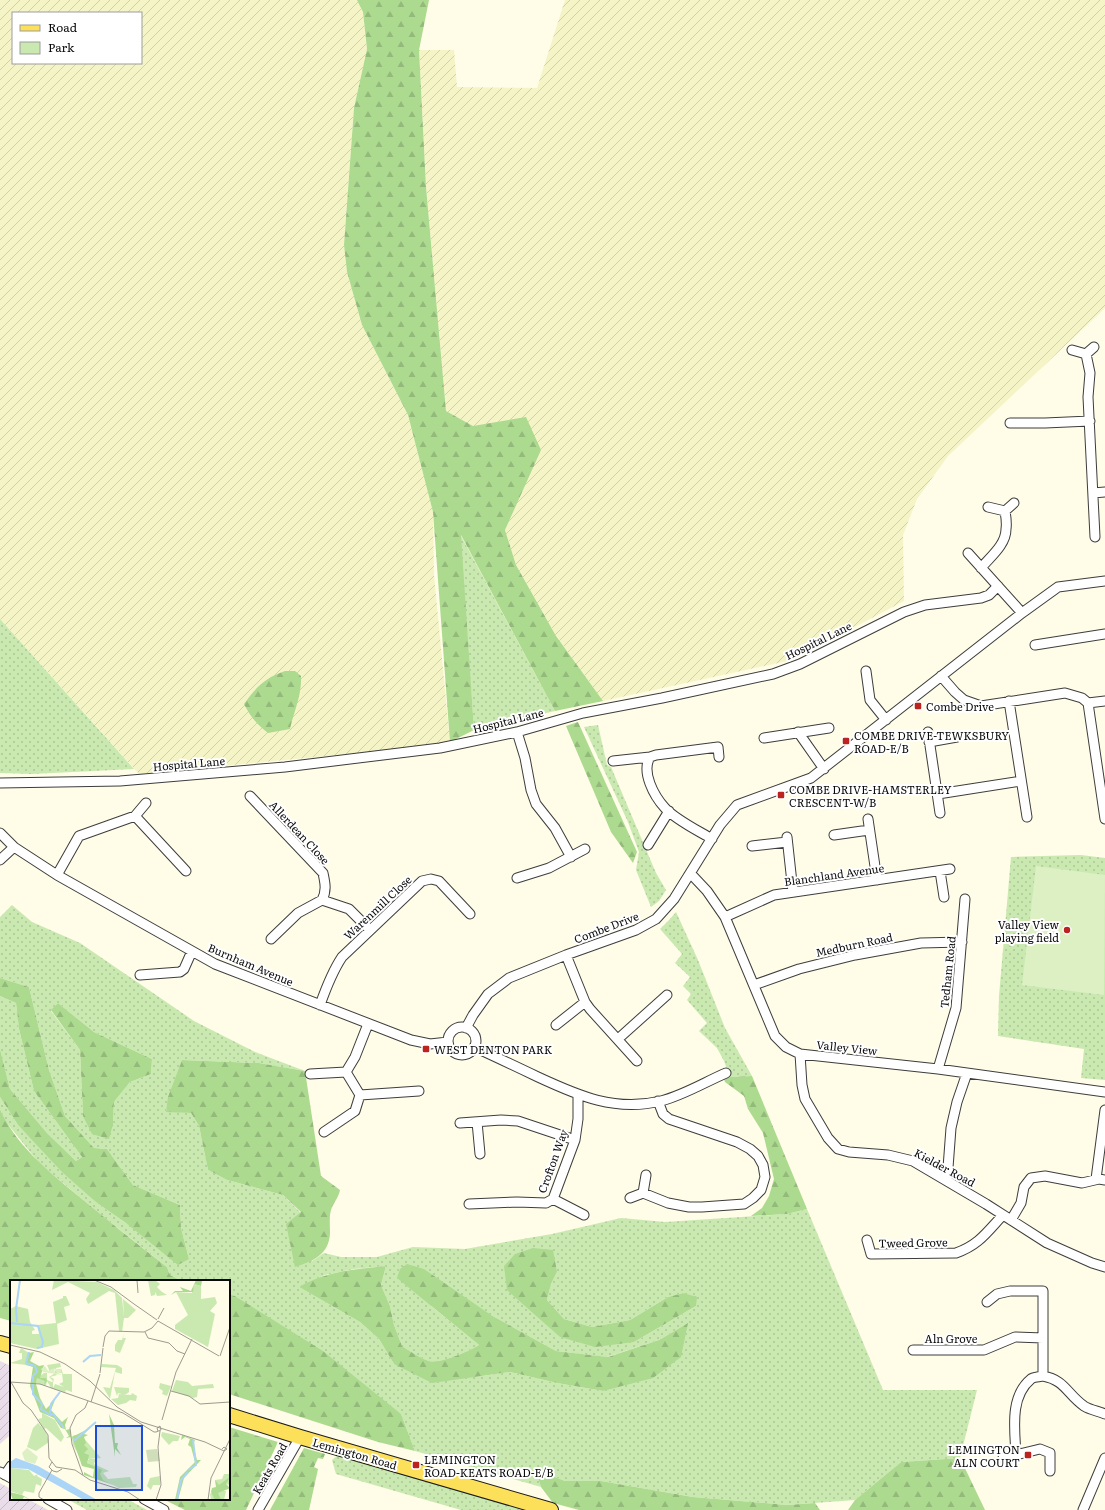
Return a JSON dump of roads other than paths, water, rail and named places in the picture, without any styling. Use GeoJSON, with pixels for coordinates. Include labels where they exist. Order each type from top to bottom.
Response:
{"type":"FeatureCollection","features":[{"type":"Feature","properties":{"kind":"main road"},"geometry":{"type":"LineString","coordinates":[[0,1342],[10,1346]]}},
{"type":"Feature","properties":{"kind":"main road","name":"Lemington Road"},"geometry":{"type":"LineString","coordinates":[[230,1415],[551,1510]]}},
{"type":"Feature","properties":{"kind":"street"},"geometry":{"type":"LineString","coordinates":[[1086,354],[1094,346]]}},
{"type":"Feature","properties":{"kind":"street"},"geometry":{"type":"LineString","coordinates":[[1072,350],[1086,354]]}},
{"type":"Feature","properties":{"kind":"street"},"geometry":{"type":"LineString","coordinates":[[1086,354],[1090,374],[1088,397],[1095,537]]}},
{"type":"Feature","properties":{"kind":"street"},"geometry":{"type":"LineString","coordinates":[[1010,423],[1090,421]]}},
{"type":"Feature","properties":{"kind":"street"},"geometry":{"type":"LineString","coordinates":[[1093,493],[1105,492]]}},
{"type":"Feature","properties":{"kind":"street"},"geometry":{"type":"LineString","coordinates":[[1005,511],[1014,503]]}},
{"type":"Feature","properties":{"kind":"street"},"geometry":{"type":"LineString","coordinates":[[988,507],[1005,511]]}},
{"type":"Feature","properties":{"kind":"street"},"geometry":{"type":"LineString","coordinates":[[980,568],[1002,543],[1007,531],[1005,511]]}},
{"type":"Feature","properties":{"kind":"street"},"geometry":{"type":"LineString","coordinates":[[968,553],[1022,613],[1058,587],[1105,581]]}},
{"type":"Feature","properties":{"kind":"street","name":"Hospital Lane"},"geometry":{"type":"LineString","coordinates":[[0,783],[120,781],[285,766],[440,748],[517,732],[583,713],[773,674],[800,664],[904,612],[924,605],[989,596],[998,586]]}},
{"type":"Feature","properties":{"kind":"street","name":"Combe Drive"},"geometry":{"type":"LineString","coordinates":[[466,1028],[488,994],[509,978],[566,955],[636,930],[656,919],[674,899],[691,874],[720,825],[737,805],[804,781],[824,768],[1022,613]]}},
{"type":"Feature","properties":{"kind":"street"},"geometry":{"type":"LineString","coordinates":[[1036,645],[1105,634]]}},
{"type":"Feature","properties":{"kind":"street"},"geometry":{"type":"LineString","coordinates":[[866,671],[870,700],[886,720]]}},
{"type":"Feature","properties":{"kind":"street"},"geometry":{"type":"LineString","coordinates":[[941,676],[955,692],[971,703],[981,706],[1065,693],[1082,698],[1088,703],[1102,777],[1105,819]]}},
{"type":"Feature","properties":{"kind":"street"},"geometry":{"type":"LineString","coordinates":[[1088,703],[1105,701]]}},
{"type":"Feature","properties":{"kind":"street"},"geometry":{"type":"LineString","coordinates":[[1009,702],[1027,817]]}},
{"type":"Feature","properties":{"kind":"street"},"geometry":{"type":"LineString","coordinates":[[764,738],[829,728]]}},
{"type":"Feature","properties":{"kind":"street"},"geometry":{"type":"LineString","coordinates":[[517,732],[525,758],[531,790],[536,804],[555,828],[571,857]]}},
{"type":"Feature","properties":{"kind":"street"},"geometry":{"type":"LineString","coordinates":[[798,732],[824,768]]}},
{"type":"Feature","properties":{"kind":"street"},"geometry":{"type":"LineString","coordinates":[[928,732],[940,813]]}},
{"type":"Feature","properties":{"kind":"street"},"geometry":{"type":"LineString","coordinates":[[929,742],[957,737]]}},
{"type":"Feature","properties":{"kind":"street"},"geometry":{"type":"LineString","coordinates":[[613,761],[718,747],[719,757]]}},
{"type":"Feature","properties":{"kind":"street"},"geometry":{"type":"LineString","coordinates":[[650,757],[646,763],[650,784],[665,808],[712,839]]}},
{"type":"Feature","properties":{"kind":"street"},"geometry":{"type":"LineString","coordinates":[[938,794],[1021,781]]}},
{"type":"Feature","properties":{"kind":"street","name":"Allerdean Close"},"geometry":{"type":"LineString","coordinates":[[250,796],[322,873],[326,886],[325,894],[322,900]]}},
{"type":"Feature","properties":{"kind":"street"},"geometry":{"type":"LineString","coordinates":[[57,875],[79,836],[135,816],[146,803]]}},
{"type":"Feature","properties":{"kind":"street"},"geometry":{"type":"LineString","coordinates":[[648,845],[669,811]]}},
{"type":"Feature","properties":{"kind":"street"},"geometry":{"type":"LineString","coordinates":[[135,816],[186,871]]}},
{"type":"Feature","properties":{"kind":"street"},"geometry":{"type":"LineString","coordinates":[[868,818],[877,880]]}},
{"type":"Feature","properties":{"kind":"street"},"geometry":{"type":"LineString","coordinates":[[834,835],[869,830]]}},
{"type":"Feature","properties":{"kind":"street","name":"Burnham Avenue"},"geometry":{"type":"LineString","coordinates":[[0,833],[14,847],[57,875],[215,964],[410,1040],[430,1044],[448,1042]]}},
{"type":"Feature","properties":{"kind":"street"},"geometry":{"type":"LineString","coordinates":[[752,846],[787,840],[793,892]]}},
{"type":"Feature","properties":{"kind":"street"},"geometry":{"type":"LineString","coordinates":[[0,860],[14,847]]}},
{"type":"Feature","properties":{"kind":"street"},"geometry":{"type":"LineString","coordinates":[[517,878],[549,868],[585,849]]}},
{"type":"Feature","properties":{"kind":"street","name":"Blanchland Avenue"},"geometry":{"type":"LineString","coordinates":[[725,916],[774,895],[950,869]]}},
{"type":"Feature","properties":{"kind":"street"},"geometry":{"type":"LineString","coordinates":[[940,871],[944,897]]}},
{"type":"Feature","properties":{"kind":"street","name":"Valley View"},"geometry":{"type":"LineString","coordinates":[[691,874],[707,891],[725,916],[775,1036],[786,1047],[800,1054],[938,1069],[1105,1092]]}},
{"type":"Feature","properties":{"kind":"street","name":"Warenmill Close"},"geometry":{"type":"LineString","coordinates":[[320,1005],[327,984],[335,967],[342,957],[418,884],[426,880],[435,880],[443,884],[470,914]]}},
{"type":"Feature","properties":{"kind":"street"},"geometry":{"type":"LineString","coordinates":[[271,939],[298,913],[322,900],[349,909],[370,930]]}},
{"type":"Feature","properties":{"kind":"street","name":"Tedham Road"},"geometry":{"type":"LineString","coordinates":[[938,1069],[956,1008],[965,900]]}},
{"type":"Feature","properties":{"kind":"street","name":"Medburn Road"},"geometry":{"type":"LineString","coordinates":[[754,985],[799,968],[855,955],[921,943],[962,942]]}},
{"type":"Feature","properties":{"kind":"street"},"geometry":{"type":"LineString","coordinates":[[140,976],[180,972],[184,969],[192,951]]}},
{"type":"Feature","properties":{"kind":"street"},"geometry":{"type":"LineString","coordinates":[[566,955],[585,1002],[637,1061]]}},
{"type":"Feature","properties":{"kind":"street"},"geometry":{"type":"LineString","coordinates":[[618,1039],[667,995]]}},
{"type":"Feature","properties":{"kind":"street"},"geometry":{"type":"LineString","coordinates":[[556,1025],[585,1002]]}},
{"type":"Feature","properties":{"kind":"street"},"geometry":{"type":"LineString","coordinates":[[346,1072],[355,1057],[368,1024]]}},
{"type":"Feature","properties":{"kind":"street"},"geometry":{"type":"LineString","coordinates":[[466,1028],[474,1034],[476,1043],[471,1052],[462,1055],[452,1052],[448,1042],[450,1034],[453,1030],[466,1028]]}},
{"type":"Feature","properties":{"kind":"street"},"geometry":{"type":"LineString","coordinates":[[474,1047],[578,1095],[600,1101],[623,1104],[646,1104],[677,1096],[726,1072]]}},
{"type":"Feature","properties":{"kind":"street","name":"Kielder Road"},"geometry":{"type":"LineString","coordinates":[[800,1054],[804,1099],[828,1138],[838,1149],[849,1152],[888,1155],[913,1161],[1048,1243],[1092,1263],[1105,1267]]}},
{"type":"Feature","properties":{"kind":"street"},"geometry":{"type":"LineString","coordinates":[[310,1074],[346,1072]]}},
{"type":"Feature","properties":{"kind":"street"},"geometry":{"type":"LineString","coordinates":[[324,1132],[355,1111],[360,1094],[346,1072]]}},
{"type":"Feature","properties":{"kind":"street"},"geometry":{"type":"LineString","coordinates":[[947,1181],[951,1128],[957,1102],[967,1073]]}},
{"type":"Feature","properties":{"kind":"street"},"geometry":{"type":"LineString","coordinates":[[360,1094],[419,1091]]}},
{"type":"Feature","properties":{"kind":"street","name":"Crofton Way"},"geometry":{"type":"LineString","coordinates":[[469,1204],[518,1202],[546,1203],[553,1199],[575,1140],[578,1119],[578,1095]]}},
{"type":"Feature","properties":{"kind":"street"},"geometry":{"type":"LineString","coordinates":[[630,1198],[643,1193],[668,1203],[689,1207],[744,1204],[754,1198],[761,1190],[765,1177],[763,1165],[758,1156],[750,1149],[737,1142],[669,1119],[663,1114],[658,1101]]}},
{"type":"Feature","properties":{"kind":"street"},"geometry":{"type":"LineString","coordinates":[[1007,1217],[1021,1203],[1024,1188],[1031,1178],[1045,1176],[1082,1183],[1100,1179],[1105,1110]]}},
{"type":"Feature","properties":{"kind":"street"},"geometry":{"type":"LineString","coordinates":[[460,1123],[501,1120],[518,1121],[575,1140]]}},
{"type":"Feature","properties":{"kind":"street"},"geometry":{"type":"LineString","coordinates":[[477,1122],[480,1154]]}},
{"type":"Feature","properties":{"kind":"street"},"geometry":{"type":"LineString","coordinates":[[643,1193],[646,1175]]}},
{"type":"Feature","properties":{"kind":"street"},"geometry":{"type":"LineString","coordinates":[[553,1199],[584,1215]]}},
{"type":"Feature","properties":{"kind":"street","name":"Tweed Grove"},"geometry":{"type":"LineString","coordinates":[[868,1240],[871,1254],[956,1253],[968,1249],[978,1242],[1007,1217]]}},
{"type":"Feature","properties":{"kind":"street"},"geometry":{"type":"LineString","coordinates":[[987,1302],[997,1294],[1010,1291],[1043,1291],[1043,1376]]}},
{"type":"Feature","properties":{"kind":"street","name":"Aln Grove"},"geometry":{"type":"LineString","coordinates":[[913,1350],[984,1350],[1015,1337],[1043,1338]]}},
{"type":"Feature","properties":{"kind":"street"},"geometry":{"type":"LineString","coordinates":[[1016,1455],[1014,1416],[1021,1390],[1032,1378],[1043,1376],[1052,1378],[1061,1383],[1084,1406],[1105,1414]]}},
{"type":"Feature","properties":{"kind":"street","name":"Keats Road"},"geometry":{"type":"LineString","coordinates":[[258,1510],[300,1437]]}},
{"type":"Feature","properties":{"kind":"street"},"geometry":{"type":"LineString","coordinates":[[1003,1458],[1040,1449],[1050,1453],[1050,1471]]}},
{"type":"Feature","properties":{"kind":"street"},"geometry":{"type":"LineString","coordinates":[[1083,1510],[1105,1458]]}},
{"type":"Feature","properties":{"kind":"street"},"geometry":{"type":"LineString","coordinates":[[50,1500],[67,1510]]}},
{"type":"Feature","properties":{"kind":"street"},"geometry":{"type":"LineString","coordinates":[[146,1500],[164,1510]]}},
{"type":"Feature","properties":{"kind":"place","name":"Combe Drive"},"geometry":{"type":"Point","coordinates":[918,706]}},
{"type":"Feature","properties":{"kind":"place","name":"COMBE DRIVE-TEWKSBURY ROAD-E/B"},"geometry":{"type":"Point","coordinates":[846,741]}},
{"type":"Feature","properties":{"kind":"place","name":"COMBE DRIVE-HAMSTERLEY CRESCENT-W/B"},"geometry":{"type":"Point","coordinates":[781,795]}},
{"type":"Feature","properties":{"kind":"place","name":"Valley View playing field"},"geometry":{"type":"Point","coordinates":[1067,930]}},
{"type":"Feature","properties":{"kind":"place","name":"WEST DENTON PARK"},"geometry":{"type":"Point","coordinates":[426,1049]}},
{"type":"Feature","properties":{"kind":"place","name":"LEMINGTON ALN COURT"},"geometry":{"type":"Point","coordinates":[1028,1455]}},
{"type":"Feature","properties":{"kind":"place","name":"LEMINGTON ROAD-KEATS ROAD-E/B"},"geometry":{"type":"Point","coordinates":[416,1465]}}]}
